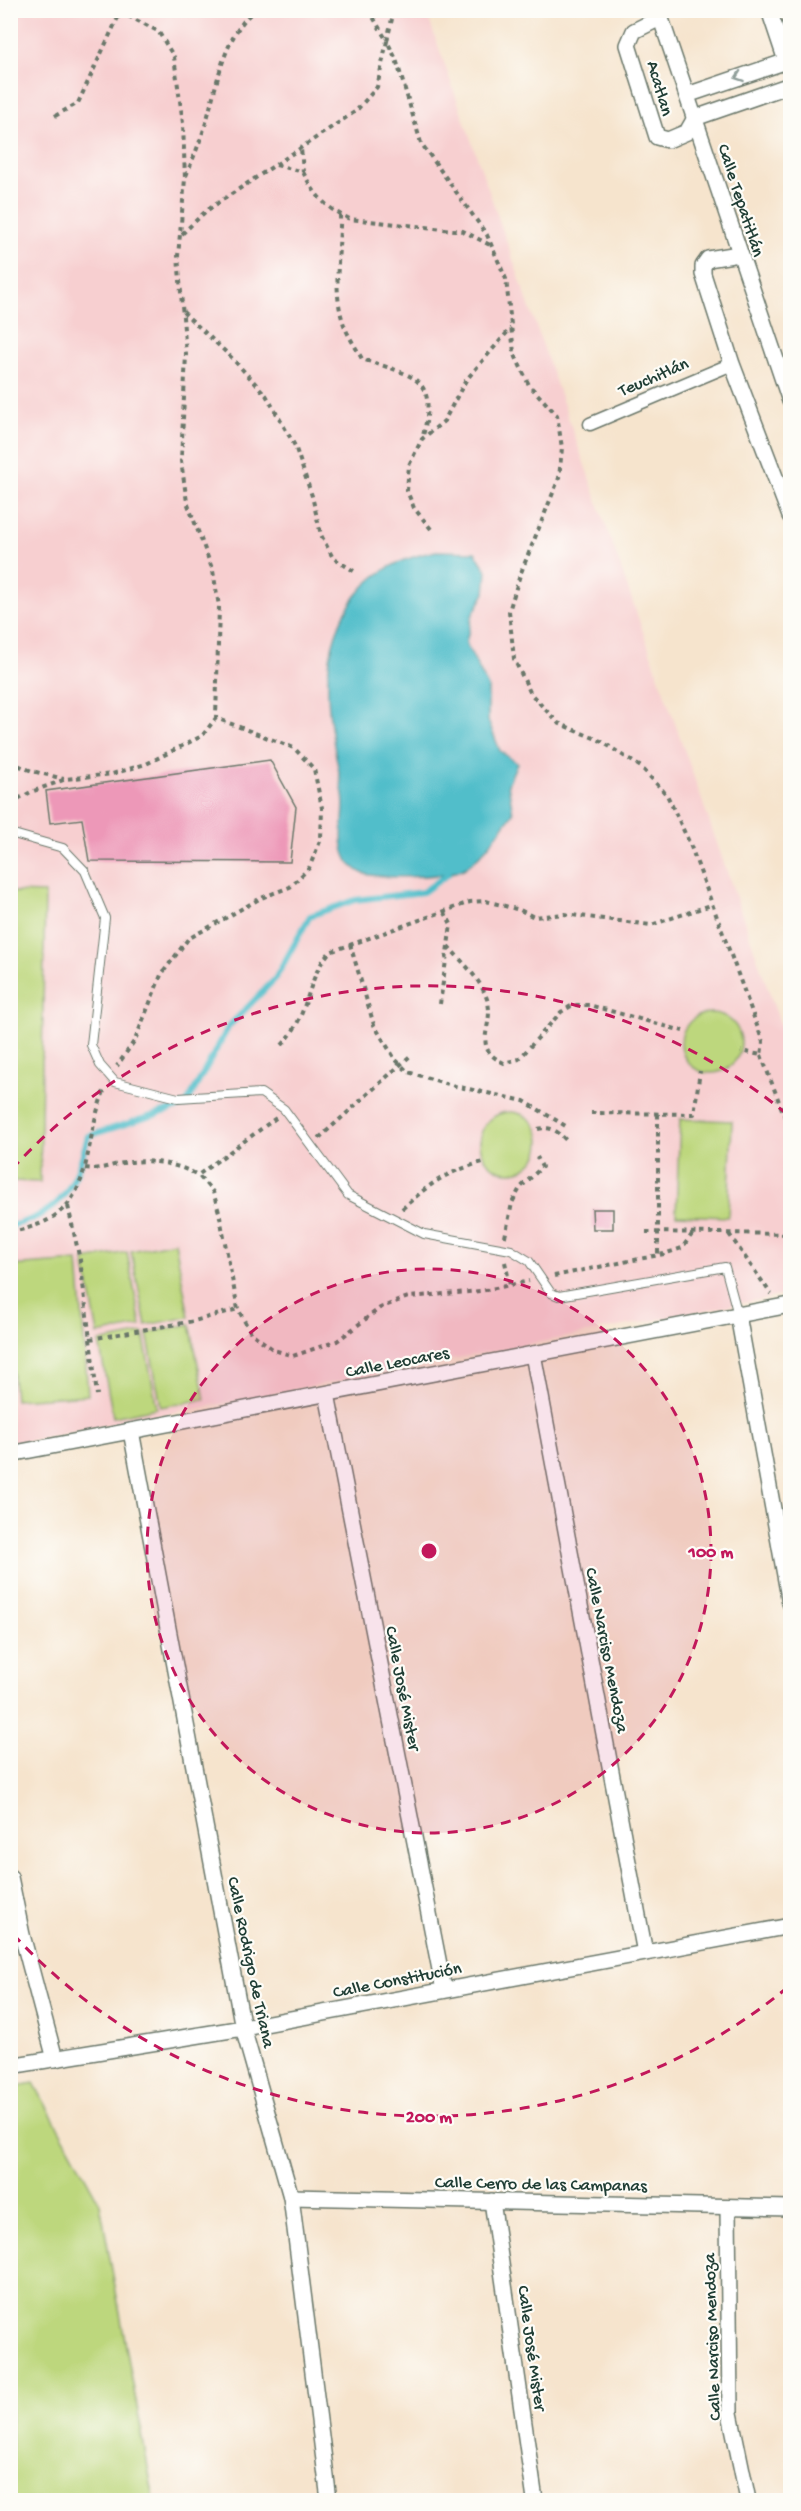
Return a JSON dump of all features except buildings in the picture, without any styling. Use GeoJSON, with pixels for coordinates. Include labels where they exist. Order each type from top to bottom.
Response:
{"type":"FeatureCollection","features":[{"type":"Feature","properties":{"kind":"street"},"geometry":{"type":"LineString","coordinates":[[687,95],[788,60],[769,10]]}},
{"type":"Feature","properties":{"kind":"street","name":"Calle Tepatitlán"},"geometry":{"type":"LineString","coordinates":[[659,14],[739,254],[785,365],[790,401]]}},
{"type":"Feature","properties":{"kind":"street","name":"Acatlan"},"geometry":{"type":"LineString","coordinates":[[659,14],[634,31],[628,45],[652,129],[657,137],[668,140],[687,132],[694,118]]}},
{"type":"Feature","properties":{"kind":"street"},"geometry":{"type":"LineString","coordinates":[[694,118],[790,85]]}},
{"type":"Feature","properties":{"kind":"street"},"geometry":{"type":"LineString","coordinates":[[739,254],[708,259],[703,266],[732,364],[790,516]]}},
{"type":"Feature","properties":{"kind":"street","name":"Teuchitlán"},"geometry":{"type":"LineString","coordinates":[[590,424],[732,364]]}},
{"type":"Feature","properties":{"kind":"street","name":"Calle Leocares"},"geometry":{"type":"LineString","coordinates":[[10,1454],[785,1306]]}},
{"type":"Feature","properties":{"kind":"street"},"geometry":{"type":"LineString","coordinates":[[738,1315],[790,1603]]}},
{"type":"Feature","properties":{"kind":"street","name":"Calle Narciso Mendoza"},"geometry":{"type":"LineString","coordinates":[[533,1354],[645,1953]]}},
{"type":"Feature","properties":{"kind":"street","name":"Calle José Mister"},"geometry":{"type":"LineString","coordinates":[[327,1394],[444,1990]]}},
{"type":"Feature","properties":{"kind":"street","name":"Calle Rodrigo de Triana"},"geometry":{"type":"LineString","coordinates":[[131,1431],[243,2028],[291,2197],[328,2500]]}},
{"type":"Feature","properties":{"kind":"street"},"geometry":{"type":"LineString","coordinates":[[10,1877],[22,1935],[55,2059]]}},
{"type":"Feature","properties":{"kind":"street","name":"Calle Constitución"},"geometry":{"type":"LineString","coordinates":[[10,2066],[243,2028],[790,1926]]}},
{"type":"Feature","properties":{"kind":"street","name":"Calle Cerro de las Campanas"},"geometry":{"type":"LineString","coordinates":[[291,2197],[790,2208]]}},
{"type":"Feature","properties":{"kind":"street","name":"Calle José Mister"},"geometry":{"type":"LineString","coordinates":[[492,2201],[535,2500]]}},
{"type":"Feature","properties":{"kind":"street","name":"Calle Narciso Mendoza"},"geometry":{"type":"LineString","coordinates":[[728,2207],[730,2413],[748,2500]]}},
{"type":"Feature","properties":{"kind":"lane"},"geometry":{"type":"LineString","coordinates":[[10,833],[63,848],[85,871],[105,918],[91,1045],[100,1065],[116,1082],[178,1098],[261,1093],[286,1111],[348,1195],[424,1234],[504,1248],[529,1261],[551,1293],[559,1296],[725,1267],[738,1315]]}},
{"type":"Feature","properties":{"kind":"path"},"geometry":{"type":"LineString","coordinates":[[185,179],[203,131],[221,65],[245,18],[255,10]]}},
{"type":"Feature","properties":{"kind":"path"},"geometry":{"type":"LineString","coordinates":[[369,10],[396,59],[421,143],[459,193],[492,246],[506,279],[513,353],[528,385],[557,415],[562,448],[559,478],[520,575],[509,611],[513,659],[531,694],[558,723],[601,741],[641,767],[667,795],[690,844],[763,1042],[761,1055],[790,1130]]}},
{"type":"Feature","properties":{"kind":"path"},"geometry":{"type":"LineString","coordinates":[[182,234],[206,211],[356,111],[377,87],[394,10]]}},
{"type":"Feature","properties":{"kind":"path"},"geometry":{"type":"LineString","coordinates":[[10,804],[31,792],[66,779],[112,774],[146,764],[202,736],[216,718],[219,606],[213,571],[187,502],[181,461],[186,354],[178,256],[182,234],[185,179],[183,123],[174,57],[158,31],[121,11],[78,103],[56,116]]}},
{"type":"Feature","properties":{"kind":"path"},"geometry":{"type":"LineString","coordinates":[[301,147],[303,172],[315,195],[333,212],[350,219],[463,231],[492,246]]}},
{"type":"Feature","properties":{"kind":"path"},"geometry":{"type":"LineString","coordinates":[[275,165],[303,172]]}},
{"type":"Feature","properties":{"kind":"path"},"geometry":{"type":"LineString","coordinates":[[339,215],[341,250],[336,289],[343,323],[363,359],[410,373],[425,387],[429,416],[422,439],[409,465],[407,490],[414,508],[431,529]]}},
{"type":"Feature","properties":{"kind":"path"},"geometry":{"type":"LineString","coordinates":[[182,311],[229,355],[266,396],[295,446],[321,535],[333,558],[357,573]]}},
{"type":"Feature","properties":{"kind":"path"},"geometry":{"type":"LineString","coordinates":[[422,439],[444,420],[466,380],[511,328]]}},
{"type":"Feature","properties":{"kind":"path"},"geometry":{"type":"LineString","coordinates":[[10,1232],[57,1216],[68,1206],[85,1168],[97,1107],[111,1077],[135,1040],[161,975],[189,939],[261,898],[290,887],[309,868],[321,839],[322,808],[314,769],[294,748],[216,718]]}},
{"type":"Feature","properties":{"kind":"path"},"geometry":{"type":"LineString","coordinates":[[10,762],[32,771],[66,779]]}},
{"type":"Feature","properties":{"kind":"path"},"geometry":{"type":"LineString","coordinates":[[282,1045],[294,1032],[322,960],[330,952],[470,902],[486,901],[520,909],[534,917],[564,914],[651,925],[711,904]]}},
{"type":"Feature","properties":{"kind":"path"},"geometry":{"type":"LineString","coordinates":[[440,1004],[451,924],[444,911]]}},
{"type":"Feature","properties":{"kind":"path"},"geometry":{"type":"LineString","coordinates":[[350,944],[374,1024],[408,1072],[524,1101],[569,1128]]}},
{"type":"Feature","properties":{"kind":"path"},"geometry":{"type":"LineString","coordinates":[[448,946],[476,977],[486,998],[489,1014],[484,1045],[490,1056],[504,1063],[519,1059],[561,1012],[573,1005],[589,1005],[683,1031]]}},
{"type":"Feature","properties":{"kind":"path"},"geometry":{"type":"LineString","coordinates":[[741,1051],[761,1055]]}},
{"type":"Feature","properties":{"kind":"path"},"geometry":{"type":"LineString","coordinates":[[311,1145],[410,1056]]}},
{"type":"Feature","properties":{"kind":"path"},"geometry":{"type":"LineString","coordinates":[[591,1113],[694,1114],[700,1071]]}},
{"type":"Feature","properties":{"kind":"path"},"geometry":{"type":"LineString","coordinates":[[198,1175],[286,1111]]}},
{"type":"Feature","properties":{"kind":"path"},"geometry":{"type":"LineString","coordinates":[[658,1114],[658,1255]]}},
{"type":"Feature","properties":{"kind":"path"},"geometry":{"type":"LineString","coordinates":[[538,1129],[549,1127],[558,1131],[567,1141]]}},
{"type":"Feature","properties":{"kind":"path"},"geometry":{"type":"LineString","coordinates":[[510,1285],[504,1248],[512,1203],[520,1188],[542,1167],[537,1156]]}},
{"type":"Feature","properties":{"kind":"path"},"geometry":{"type":"LineString","coordinates":[[85,1168],[100,1170],[118,1164],[148,1161],[179,1166],[198,1175],[213,1192],[219,1212],[238,1309],[251,1333],[274,1350],[293,1356],[337,1341],[380,1308],[408,1297],[471,1292],[658,1255],[682,1248],[693,1233]]}},
{"type":"Feature","properties":{"kind":"path"},"geometry":{"type":"LineString","coordinates":[[393,1218],[426,1187],[449,1172],[486,1161]]}},
{"type":"Feature","properties":{"kind":"path"},"geometry":{"type":"LineString","coordinates":[[68,1206],[80,1260],[97,1395]]}},
{"type":"Feature","properties":{"kind":"path"},"geometry":{"type":"LineString","coordinates":[[646,1233],[790,1234]]}},
{"type":"Feature","properties":{"kind":"path"},"geometry":{"type":"LineString","coordinates":[[728,1233],[785,1306]]}},
{"type":"Feature","properties":{"kind":"path"},"geometry":{"type":"LineString","coordinates":[[90,1339],[194,1321],[238,1309]]}},
{"type":"Feature","properties":{"kind":"shaded area"},"geometry":{"type":"Polygon","coordinates":[[[11,11],[426,11],[790,1052],[790,1294],[11,1444],[11,11]]]}},
{"type":"Feature","properties":{"kind":"green space"},"geometry":{"type":"Polygon","coordinates":[[[11,892],[45,893],[40,1182],[11,1181],[11,892]]]}},
{"type":"Feature","properties":{"kind":"green space"},"geometry":{"type":"Polygon","coordinates":[[[705,1013],[717,1013],[728,1018],[736,1026],[741,1043],[739,1055],[728,1068],[717,1073],[705,1073],[694,1068],[686,1060],[681,1049],[681,1037],[686,1026],[694,1018],[705,1013]]]}},
{"type":"Feature","properties":{"kind":"green space"},"geometry":{"type":"Polygon","coordinates":[[[504,1112],[516,1112],[527,1117],[535,1125],[540,1142],[538,1154],[527,1167],[516,1172],[504,1172],[493,1167],[485,1159],[480,1148],[480,1136],[485,1125],[493,1117],[504,1112]]]}},
{"type":"Feature","properties":{"kind":"green space"},"geometry":{"type":"Polygon","coordinates":[[[680,1119],[732,1121],[728,1217],[676,1215],[680,1119]]]}},
{"type":"Feature","properties":{"kind":"green space"},"geometry":{"type":"Polygon","coordinates":[[[175,1242],[189,1317],[146,1325],[131,1251],[175,1242]]]}},
{"type":"Feature","properties":{"kind":"green space"},"geometry":{"type":"Polygon","coordinates":[[[127,1252],[141,1326],[98,1334],[84,1260],[127,1252]]]}},
{"type":"Feature","properties":{"kind":"green space"},"geometry":{"type":"Polygon","coordinates":[[[78,1261],[88,1395],[15,1400],[10,1342],[11,1266],[78,1261]]]}},
{"type":"Feature","properties":{"kind":"green space"},"geometry":{"type":"Polygon","coordinates":[[[190,1324],[205,1399],[161,1407],[147,1333],[190,1324]]]}},
{"type":"Feature","properties":{"kind":"green space"},"geometry":{"type":"Polygon","coordinates":[[[143,1333],[157,1408],[113,1417],[99,1342],[143,1333]]]}},
{"type":"Feature","properties":{"kind":"green space"},"geometry":{"type":"Polygon","coordinates":[[[34,2083],[100,2204],[154,2500],[11,2500],[11,2087],[34,2083]]]}},
{"type":"Feature","properties":{"kind":"water"},"geometry":{"type":"Polygon","coordinates":[[[436,551],[475,552],[487,571],[485,593],[472,616],[466,643],[488,687],[488,720],[500,751],[517,763],[508,784],[513,813],[479,856],[465,868],[445,874],[371,875],[362,873],[349,863],[343,845],[344,802],[328,700],[331,653],[337,631],[348,608],[365,585],[385,569],[397,563],[436,551]]]}},
{"type":"Feature","properties":{"kind":"waterway"},"geometry":{"type":"LineString","coordinates":[[10,1226],[28,1220],[55,1205],[72,1183],[88,1136],[186,1105],[229,1026],[275,979],[310,916],[355,900],[423,892],[448,874]]}}]}
